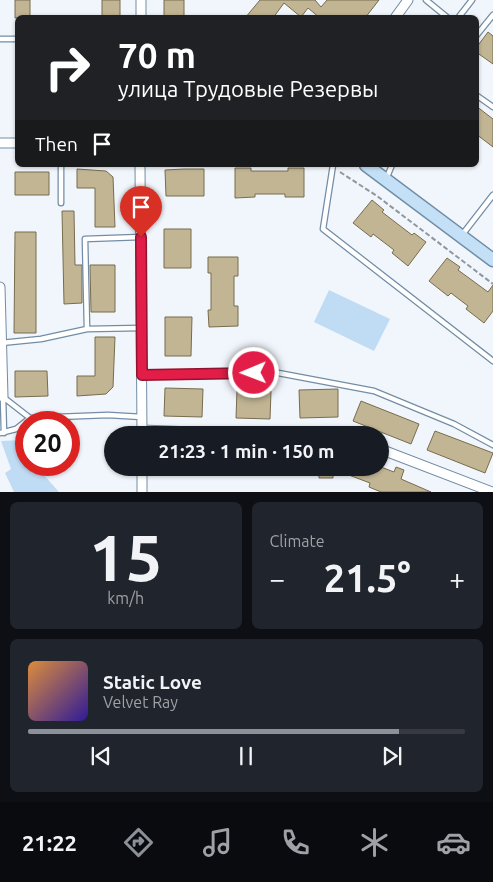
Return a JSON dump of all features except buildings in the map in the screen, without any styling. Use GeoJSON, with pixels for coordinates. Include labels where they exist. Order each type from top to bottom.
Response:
{"type":"FeatureCollection","features":[{"type":"Feature","properties":{"kind":"street"},"geometry":{"type":"LineString","coordinates":[[141,0],[141,15]]}},
{"type":"Feature","properties":{"kind":"street"},"geometry":{"type":"LineString","coordinates":[[397,15],[408,0]]}},
{"type":"Feature","properties":{"kind":"street"},"geometry":{"type":"LineString","coordinates":[[0,143],[15,143]]}},
{"type":"Feature","properties":{"kind":"street"},"geometry":{"type":"LineString","coordinates":[[140,167],[142,426]]}},
{"type":"Feature","properties":{"kind":"street"},"geometry":{"type":"LineString","coordinates":[[369,167],[493,260]]}},
{"type":"Feature","properties":{"kind":"street"},"geometry":{"type":"LineString","coordinates":[[0,287],[2,395]]}},
{"type":"Feature","properties":{"kind":"street"},"geometry":{"type":"LineString","coordinates":[[389,452],[492,492]]}},
{"type":"Feature","properties":{"kind":"street"},"geometry":{"type":"LineString","coordinates":[[142,476],[142,492]]}},
{"type":"Feature","properties":{"kind":"lane"},"geometry":{"type":"LineString","coordinates":[[426,0],[444,15]]}},
{"type":"Feature","properties":{"kind":"lane"},"geometry":{"type":"LineString","coordinates":[[460,15],[472,0]]}},
{"type":"Feature","properties":{"kind":"lane"},"geometry":{"type":"LineString","coordinates":[[479,32],[493,15]]}},
{"type":"Feature","properties":{"kind":"lane"},"geometry":{"type":"LineString","coordinates":[[487,22],[493,26]]}},
{"type":"Feature","properties":{"kind":"lane"},"geometry":{"type":"LineString","coordinates":[[0,39],[15,39]]}},
{"type":"Feature","properties":{"kind":"lane"},"geometry":{"type":"LineString","coordinates":[[479,97],[493,107]]}},
{"type":"Feature","properties":{"kind":"lane"},"geometry":{"type":"LineString","coordinates":[[61,167],[61,203]]}},
{"type":"Feature","properties":{"kind":"lane"},"geometry":{"type":"LineString","coordinates":[[333,167],[323,229],[493,361]]}},
{"type":"Feature","properties":{"kind":"lane"},"geometry":{"type":"LineString","coordinates":[[386,179],[391,167]]}},
{"type":"Feature","properties":{"kind":"lane"},"geometry":{"type":"LineString","coordinates":[[461,236],[493,195]]}},
{"type":"Feature","properties":{"kind":"lane"},"geometry":{"type":"LineString","coordinates":[[87,329],[85,239],[141,237]]}},
{"type":"Feature","properties":{"kind":"lane"},"geometry":{"type":"LineString","coordinates":[[1,348],[87,329],[142,328]]}},
{"type":"Feature","properties":{"kind":"lane"},"geometry":{"type":"LineString","coordinates":[[142,375],[273,372],[374,391],[454,424],[493,444]]}},
{"type":"Feature","properties":{"kind":"lane"},"geometry":{"type":"LineString","coordinates":[[2,395],[21,411]]}},
{"type":"Feature","properties":{"kind":"lane"},"geometry":{"type":"LineString","coordinates":[[2,395],[2,433],[15,429]]}},
{"type":"Feature","properties":{"kind":"lane"},"geometry":{"type":"LineString","coordinates":[[80,416],[142,417]]}},
{"type":"Feature","properties":{"kind":"path"},"geometry":{"type":"LineString","coordinates":[[333,167],[377,196],[493,284]]}},
{"type":"Feature","properties":{"kind":"shaded area"},"geometry":{"type":"Polygon","coordinates":[[[329,290],[390,319],[374,351],[314,322],[329,290]]]}},
{"type":"Feature","properties":{"kind":"shaded area"},"geometry":{"type":"Polygon","coordinates":[[[15,440],[15,476],[45,476],[59,492],[14,492],[5,473],[11,469],[1,441],[15,440]]]}},
{"type":"Feature","properties":{"kind":"route"},"geometry":{"type":"LineString","coordinates":[[141,237],[142,375],[254,373]]}}]}
